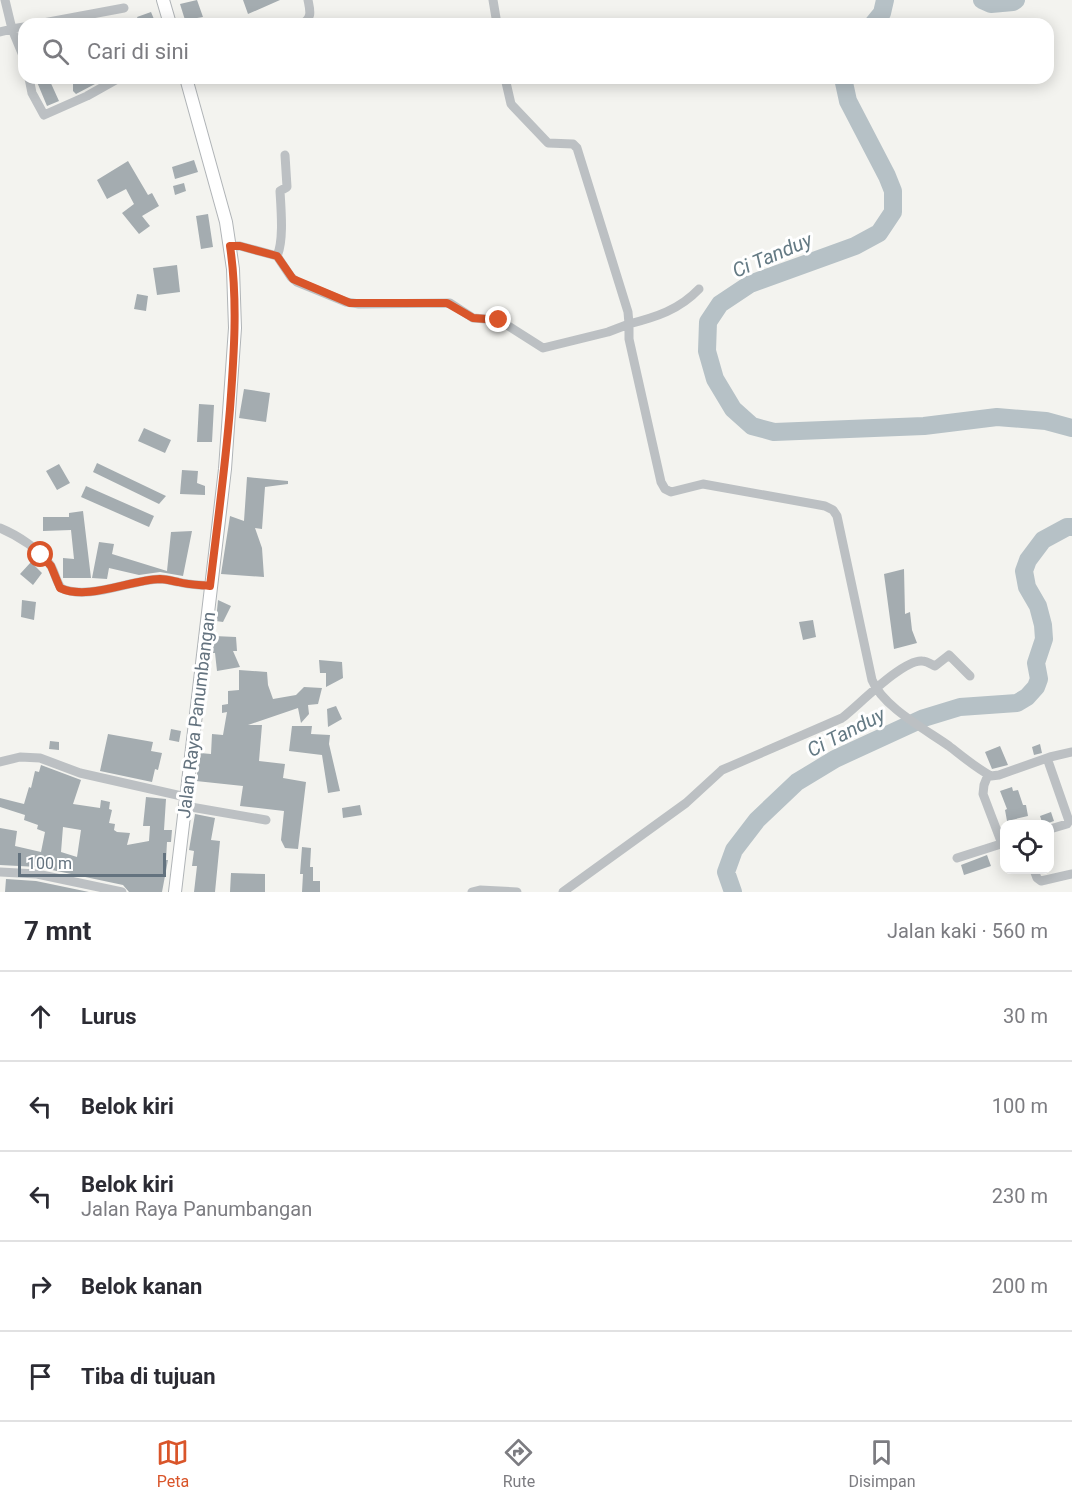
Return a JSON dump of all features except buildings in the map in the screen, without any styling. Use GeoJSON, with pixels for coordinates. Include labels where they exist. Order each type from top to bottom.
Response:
{"type":"FeatureCollection","features":[{"type":"Feature","properties":{"kind":"main road"},"geometry":{"type":"LineString","coordinates":[[163,0],[168,18]]}},
{"type":"Feature","properties":{"kind":"main road","name":"Jalan Raya Panumbangan"},"geometry":{"type":"LineString","coordinates":[[175,892],[225,469],[236,328],[233,269],[226,222],[188,84]]}},
{"type":"Feature","properties":{"kind":"street"},"geometry":{"type":"LineString","coordinates":[[5,0],[18,44]]}},
{"type":"Feature","properties":{"kind":"street"},"geometry":{"type":"LineString","coordinates":[[308,0],[310,18]]}},
{"type":"Feature","properties":{"kind":"street"},"geometry":{"type":"LineString","coordinates":[[493,0],[495,18]]}},
{"type":"Feature","properties":{"kind":"street"},"geometry":{"type":"LineString","coordinates":[[70,18],[124,8]]}},
{"type":"Feature","properties":{"kind":"street"},"geometry":{"type":"LineString","coordinates":[[0,32],[18,28]]}},
{"type":"Feature","properties":{"kind":"street"},"geometry":{"type":"LineString","coordinates":[[30,84],[32,93],[44,115],[108,84]]}},
{"type":"Feature","properties":{"kind":"street"},"geometry":{"type":"LineString","coordinates":[[506,84],[511,104],[548,143],[573,144],[577,148],[628,312],[629,339],[661,482],[667,491],[703,484],[825,506],[835,512],[875,688],[899,711],[988,775],[999,775],[1072,752]]}},
{"type":"Feature","properties":{"kind":"street"},"geometry":{"type":"LineString","coordinates":[[277,256],[282,219],[279,192],[288,187],[285,155]]}},
{"type":"Feature","properties":{"kind":"street"},"geometry":{"type":"LineString","coordinates":[[230,246],[240,246],[277,256],[293,279],[346,302],[359,304],[450,303],[473,318],[499,320],[543,348],[608,332],[650,318],[679,306],[699,289]]}},
{"type":"Feature","properties":{"kind":"street"},"geometry":{"type":"LineString","coordinates":[[0,528],[30,546],[48,561],[60,588],[71,592],[94,592],[148,580],[164,579],[210,586]]}},
{"type":"Feature","properties":{"kind":"street"},"geometry":{"type":"LineString","coordinates":[[563,892],[686,803],[722,770],[832,723],[850,712],[875,688],[912,662],[923,660],[935,666],[950,656],[970,676]]}},
{"type":"Feature","properties":{"kind":"street"},"geometry":{"type":"LineString","coordinates":[[0,762],[20,757],[40,758],[80,773],[266,820]]}},
{"type":"Feature","properties":{"kind":"street"},"geometry":{"type":"LineString","coordinates":[[1047,758],[1069,821],[1067,824],[1054,828]]}},
{"type":"Feature","properties":{"kind":"street"},"geometry":{"type":"LineString","coordinates":[[988,775],[983,794],[1000,836]]}},
{"type":"Feature","properties":{"kind":"street"},"geometry":{"type":"LineString","coordinates":[[957,858],[1000,844]]}},
{"type":"Feature","properties":{"kind":"street"},"geometry":{"type":"LineString","coordinates":[[0,872],[37,874],[122,892]]}},
{"type":"Feature","properties":{"kind":"street"},"geometry":{"type":"LineString","coordinates":[[1036,874],[1041,881],[1072,874]]}},
{"type":"Feature","properties":{"kind":"street"},"geometry":{"type":"LineString","coordinates":[[472,892],[480,890],[517,892]]}},
{"type":"Feature","properties":{"kind":"waterway","name":"Ci Tanduy"},"geometry":{"type":"LineString","coordinates":[[878,18],[882,13],[885,0]]}},
{"type":"Feature","properties":{"kind":"waterway","name":"Ci Tanduy"},"geometry":{"type":"LineString","coordinates":[[982,0],[991,4],[1016,0]]}},
{"type":"Feature","properties":{"kind":"waterway","name":"Ci Tanduy"},"geometry":{"type":"LineString","coordinates":[[844,84],[848,101],[893,191],[893,212],[879,233],[855,246],[750,284],[720,304],[708,322],[707,351],[715,379],[733,409],[752,426],[774,432],[924,426],[997,417],[1046,421],[1072,428]]}},
{"type":"Feature","properties":{"kind":"waterway","name":"Ci Tanduy"},"geometry":{"type":"LineString","coordinates":[[733,892],[726,872],[734,850],[757,820],[797,782],[835,759],[924,718],[960,707],[1017,703],[1027,697],[1036,687],[1039,679],[1036,663],[1044,639],[1038,606],[1027,587],[1024,571],[1028,560],[1043,540],[1067,527],[1072,527]]}},
{"type":"Feature","properties":{"kind":"route"},"geometry":{"type":"LineString","coordinates":[[41,555],[51,566],[60,588],[71,592],[94,592],[148,580],[164,579],[210,586],[225,469],[236,328],[230,246],[240,246],[277,256],[297,282],[346,302],[359,304],[450,303],[470,317],[499,320]]}}]}
